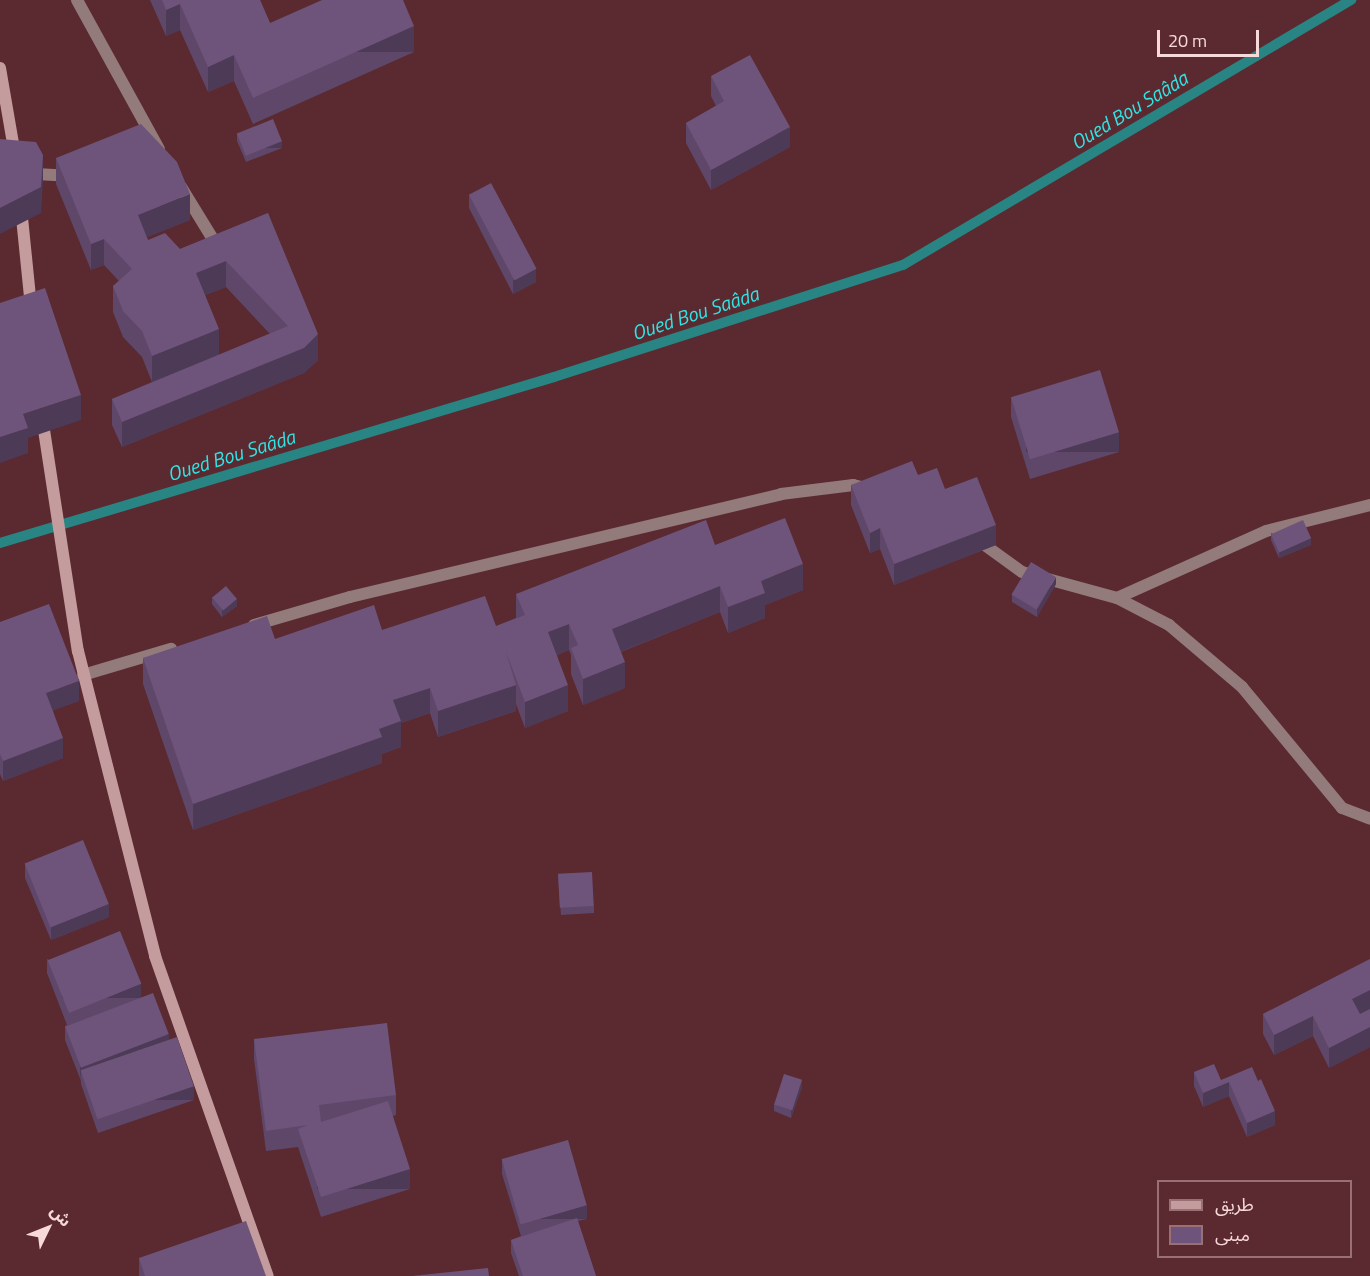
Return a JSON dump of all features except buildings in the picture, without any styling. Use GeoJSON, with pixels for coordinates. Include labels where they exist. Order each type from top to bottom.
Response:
{"type":"FeatureCollection","features":[{"type":"Feature","properties":{"kind":"main road"},"geometry":{"type":"LineString","coordinates":[[0,68],[19,185],[32,316]]}},
{"type":"Feature","properties":{"kind":"main road"},"geometry":{"type":"LineString","coordinates":[[40,400],[78,651],[155,956],[268,1276]]}},
{"type":"Feature","properties":{"kind":"street"},"geometry":{"type":"LineString","coordinates":[[77,0],[171,174],[226,261]]}},
{"type":"Feature","properties":{"kind":"street"},"geometry":{"type":"LineString","coordinates":[[0,172],[19,185],[86,177]]}},
{"type":"Feature","properties":{"kind":"street"},"geometry":{"type":"LineString","coordinates":[[239,629],[350,597],[781,494],[853,485],[882,491]]}},
{"type":"Feature","properties":{"kind":"street"},"geometry":{"type":"LineString","coordinates":[[1117,598],[1266,531],[1370,505]]}},
{"type":"Feature","properties":{"kind":"street"},"geometry":{"type":"LineString","coordinates":[[960,528],[1022,572],[1117,598],[1169,625],[1242,687],[1342,808],[1370,819]]}},
{"type":"Feature","properties":{"kind":"street"},"geometry":{"type":"LineString","coordinates":[[83,675],[184,646]]}},
{"type":"Feature","properties":{"kind":"waterway","name":"Oued Bou Saâda"},"geometry":{"type":"LineString","coordinates":[[0,543],[554,377],[903,265],[1351,0]]}}]}
